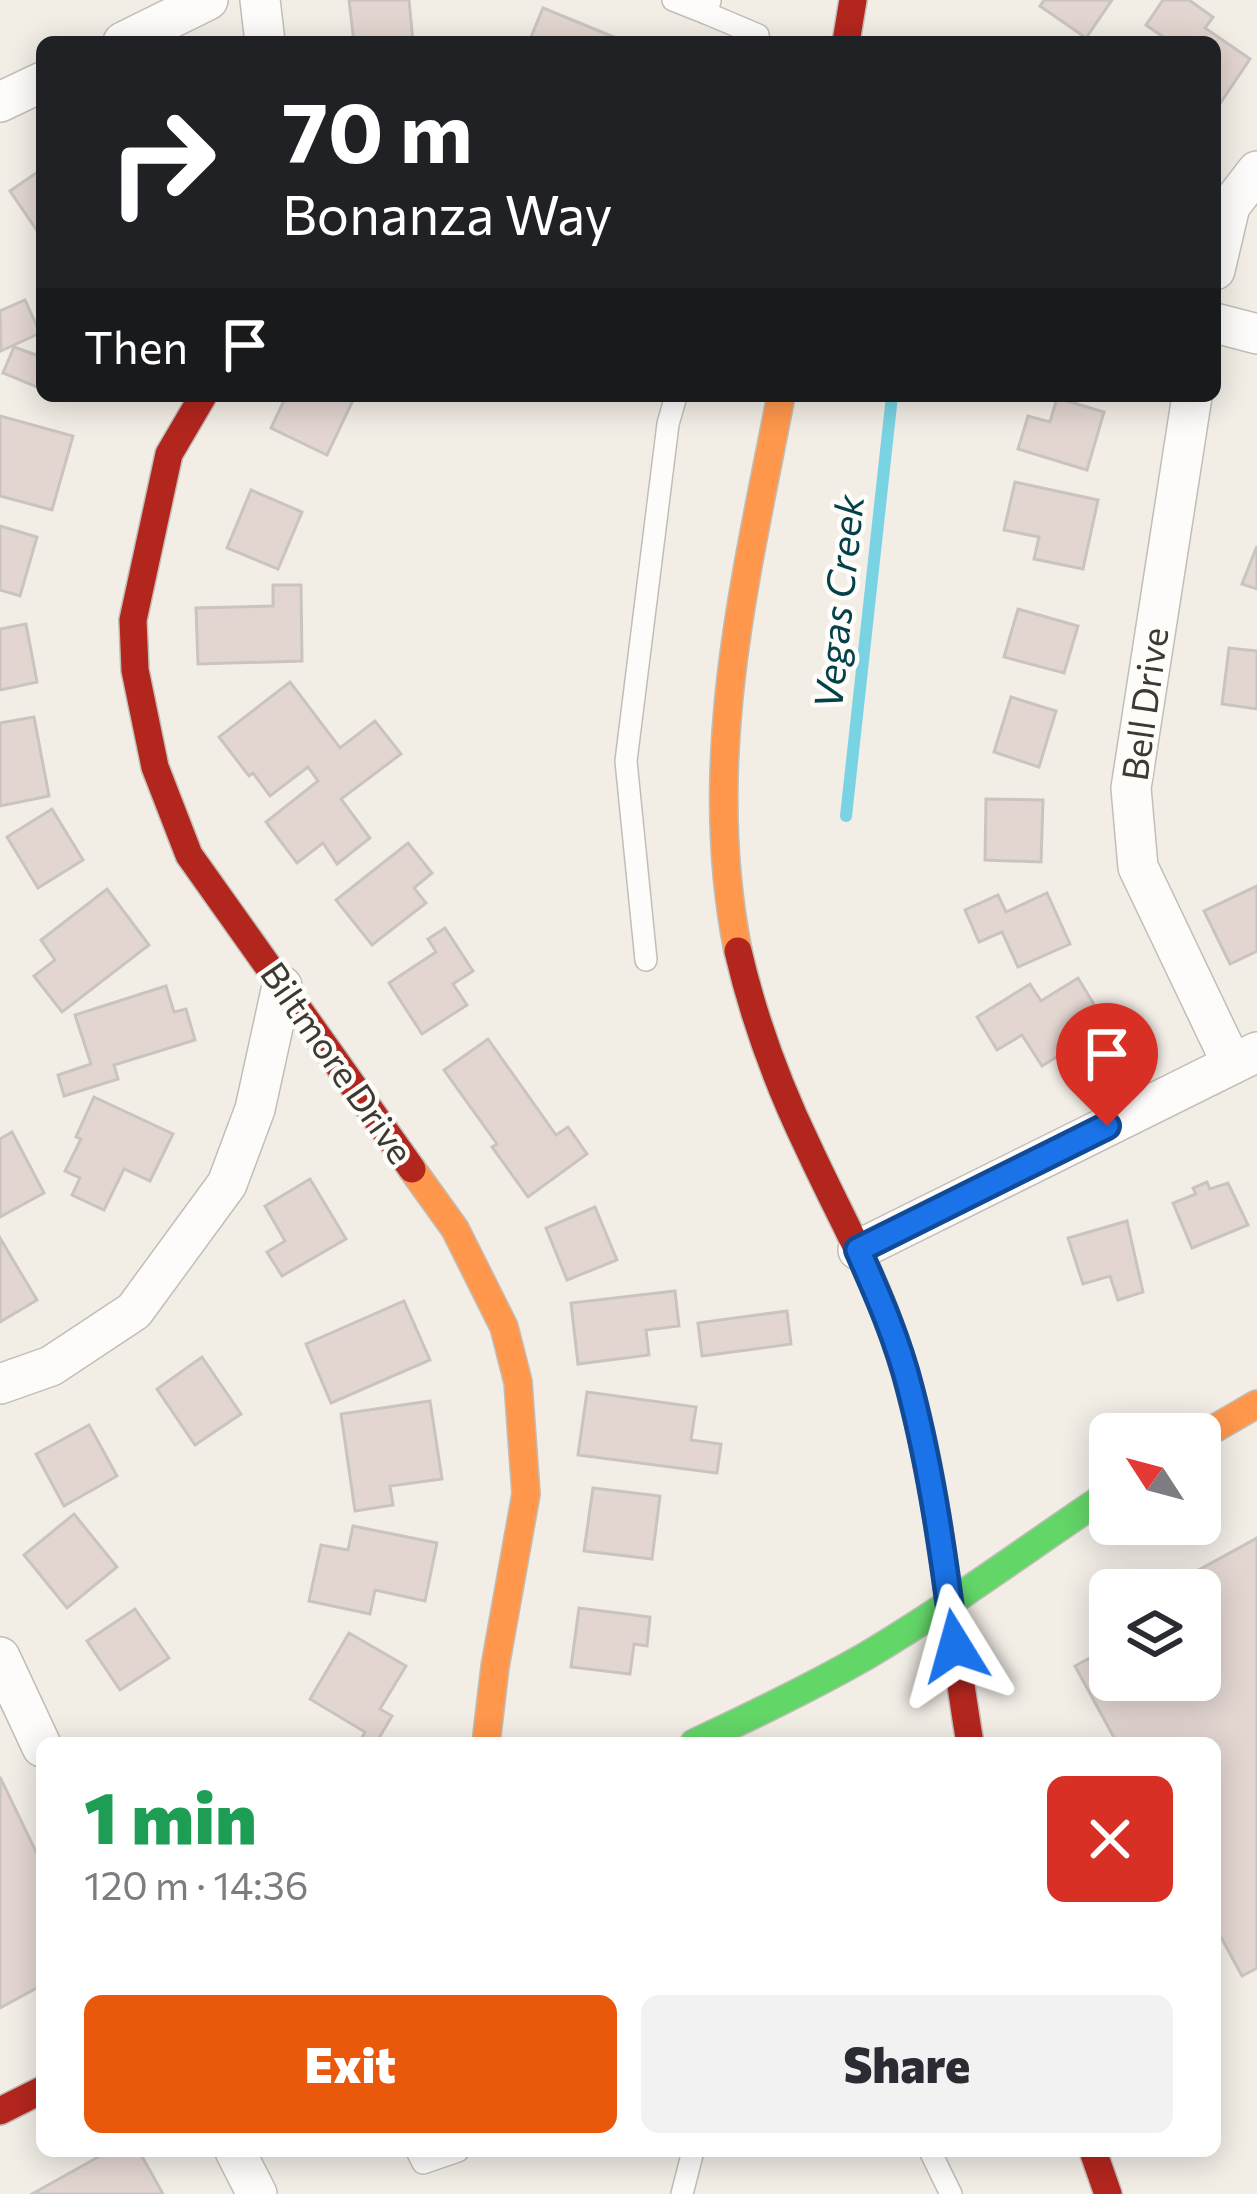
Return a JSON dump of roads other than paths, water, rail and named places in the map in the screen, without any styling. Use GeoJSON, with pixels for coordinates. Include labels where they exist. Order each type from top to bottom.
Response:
{"type":"FeatureCollection","features":[{"type":"Feature","properties":{"kind":"street"},"geometry":{"type":"LineString","coordinates":[[135,36],[208,0]]}},
{"type":"Feature","properties":{"kind":"street"},"geometry":{"type":"LineString","coordinates":[[260,0],[264,36]]}},
{"type":"Feature","properties":{"kind":"street"},"geometry":{"type":"LineString","coordinates":[[847,36],[854,0]]}},
{"type":"Feature","properties":{"kind":"street"},"geometry":{"type":"LineString","coordinates":[[0,102],[36,85]]}},
{"type":"Feature","properties":{"kind":"street"},"geometry":{"type":"LineString","coordinates":[[1221,244],[1230,206],[1257,171]]}},
{"type":"Feature","properties":{"kind":"street"},"geometry":{"type":"LineString","coordinates":[[1221,325],[1257,334]]}},
{"type":"Feature","properties":{"kind":"street","name":"Biltmore Drive"},"geometry":{"type":"LineString","coordinates":[[200,402],[170,454],[133,620],[135,670],[155,767],[189,855],[455,1229],[504,1327],[518,1382],[526,1494],[487,1737]]}},
{"type":"Feature","properties":{"kind":"street"},"geometry":{"type":"LineString","coordinates":[[780,402],[727,708],[721,773],[730,910],[758,1028],[797,1126],[880,1300],[910,1387],[937,1520],[969,1737]]}},
{"type":"Feature","properties":{"kind":"street","name":"Bell Drive"},"geometry":{"type":"LineString","coordinates":[[1191,402],[1131,788],[1138,867],[1245,1058]]}},
{"type":"Feature","properties":{"kind":"street"},"geometry":{"type":"LineString","coordinates":[[0,1384],[51,1366],[134,1311],[227,1184],[255,1108],[282,986]]}},
{"type":"Feature","properties":{"kind":"street"},"geometry":{"type":"LineString","coordinates":[[858,1250],[1245,1058]]}},
{"type":"Feature","properties":{"kind":"street"},"geometry":{"type":"LineString","coordinates":[[1221,1425],[1257,1404]]}},
{"type":"Feature","properties":{"kind":"street"},"geometry":{"type":"LineString","coordinates":[[706,1737],[827,1677],[950,1603],[1089,1507]]}},
{"type":"Feature","properties":{"kind":"street"},"geometry":{"type":"LineString","coordinates":[[0,1657],[37,1737]]}},
{"type":"Feature","properties":{"kind":"street"},"geometry":{"type":"LineString","coordinates":[[0,2111],[36,2093]]}},
{"type":"Feature","properties":{"kind":"street"},"geometry":{"type":"LineString","coordinates":[[238,2157],[257,2194]]}},
{"type":"Feature","properties":{"kind":"lane"},"geometry":{"type":"LineString","coordinates":[[673,0],[708,7],[758,36]]}},
{"type":"Feature","properties":{"kind":"lane"},"geometry":{"type":"LineString","coordinates":[[646,960],[626,761],[674,402]]}},
{"type":"Feature","properties":{"kind":"lane"},"geometry":{"type":"LineString","coordinates":[[682,2194],[691,2157]]}},
{"type":"Feature","properties":{"kind":"lane"},"geometry":{"type":"LineString","coordinates":[[933,2157],[951,2194]]}},
{"type":"Feature","properties":{"kind":"waterway","name":"Vegas Creek"},"geometry":{"type":"LineString","coordinates":[[846,816],[891,402]]}}]}
